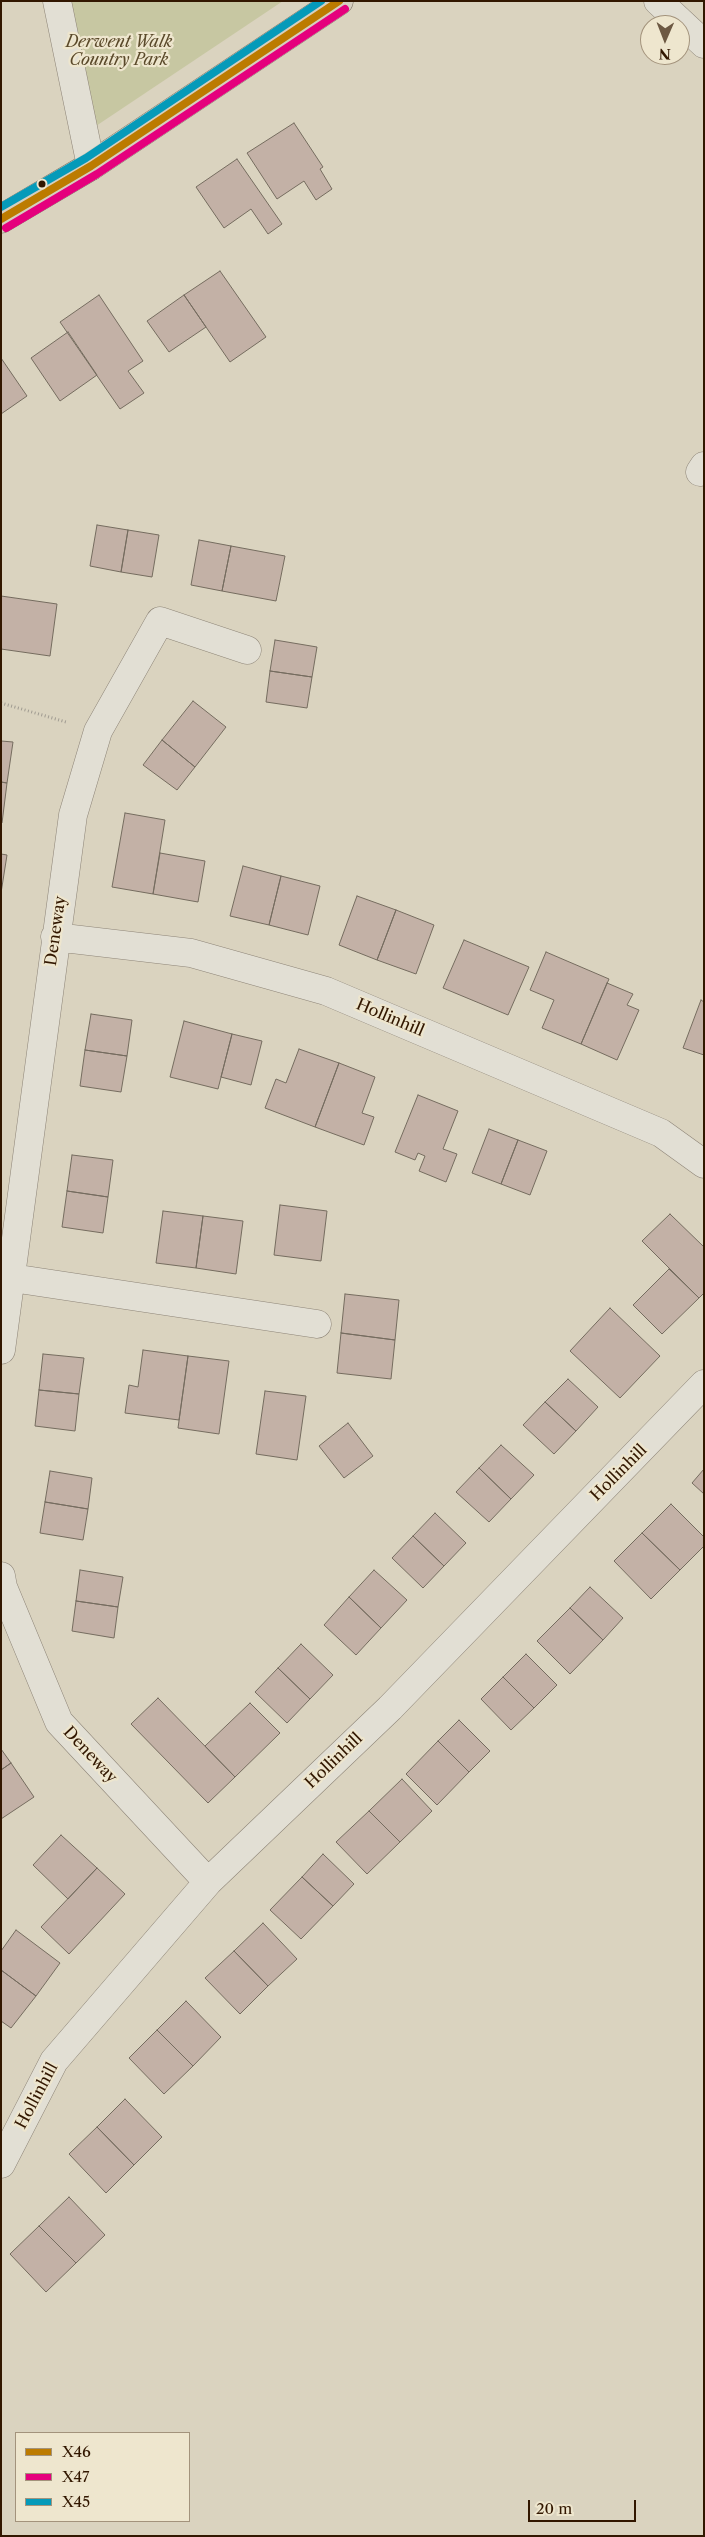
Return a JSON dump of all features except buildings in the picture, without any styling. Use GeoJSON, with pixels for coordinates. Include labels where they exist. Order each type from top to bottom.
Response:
{"type":"FeatureCollection","features":[{"type":"Feature","properties":{"kind":"main road"},"geometry":{"type":"LineString","coordinates":[[1,219],[91,166],[339,1]]}},
{"type":"Feature","properties":{"kind":"street"},"geometry":{"type":"LineString","coordinates":[[57,1],[91,166]]}},
{"type":"Feature","properties":{"kind":"street"},"geometry":{"type":"LineString","coordinates":[[658,1],[704,44]]}},
{"type":"Feature","properties":{"kind":"street","name":"Deneway"},"geometry":{"type":"LineString","coordinates":[[1,1350],[73,815],[98,732],[160,621],[247,650]]}},
{"type":"Feature","properties":{"kind":"street","name":"Hollinhill"},"geometry":{"type":"LineString","coordinates":[[56,936],[190,953],[326,991],[661,1133],[704,1164]]}},
{"type":"Feature","properties":{"kind":"street"},"geometry":{"type":"LineString","coordinates":[[12,1278],[317,1324]]}},
{"type":"Feature","properties":{"kind":"street","name":"Hollinhill"},"geometry":{"type":"LineString","coordinates":[[1,2164],[54,2061],[208,1882],[390,1708],[704,1384]]}},
{"type":"Feature","properties":{"kind":"street","name":"Deneway"},"geometry":{"type":"LineString","coordinates":[[1,1576],[3,1587],[59,1722],[208,1882]]}},
{"type":"Feature","properties":{"kind":"path"},"geometry":{"type":"LineString","coordinates":[[1,703],[98,732]]}},
{"type":"Feature","properties":{"kind":"green space","name":"Derwent Walk Country Park"},"geometry":{"type":"Polygon","coordinates":[[[57,1],[283,1],[84,134],[57,1]]]}},
{"type":"Feature","properties":{"kind":"transit line","name":"X45"},"geometry":{"type":"LineString","coordinates":[[1,207],[86,158],[321,1]]}},
{"type":"Feature","properties":{"kind":"transit line","name":"X46"},"geometry":{"type":"LineString","coordinates":[[1,219],[91,166],[339,1]]}},
{"type":"Feature","properties":{"kind":"transit line","name":"X47"},"geometry":{"type":"LineString","coordinates":[[6,228],[97,174],[345,9]]}}]}
